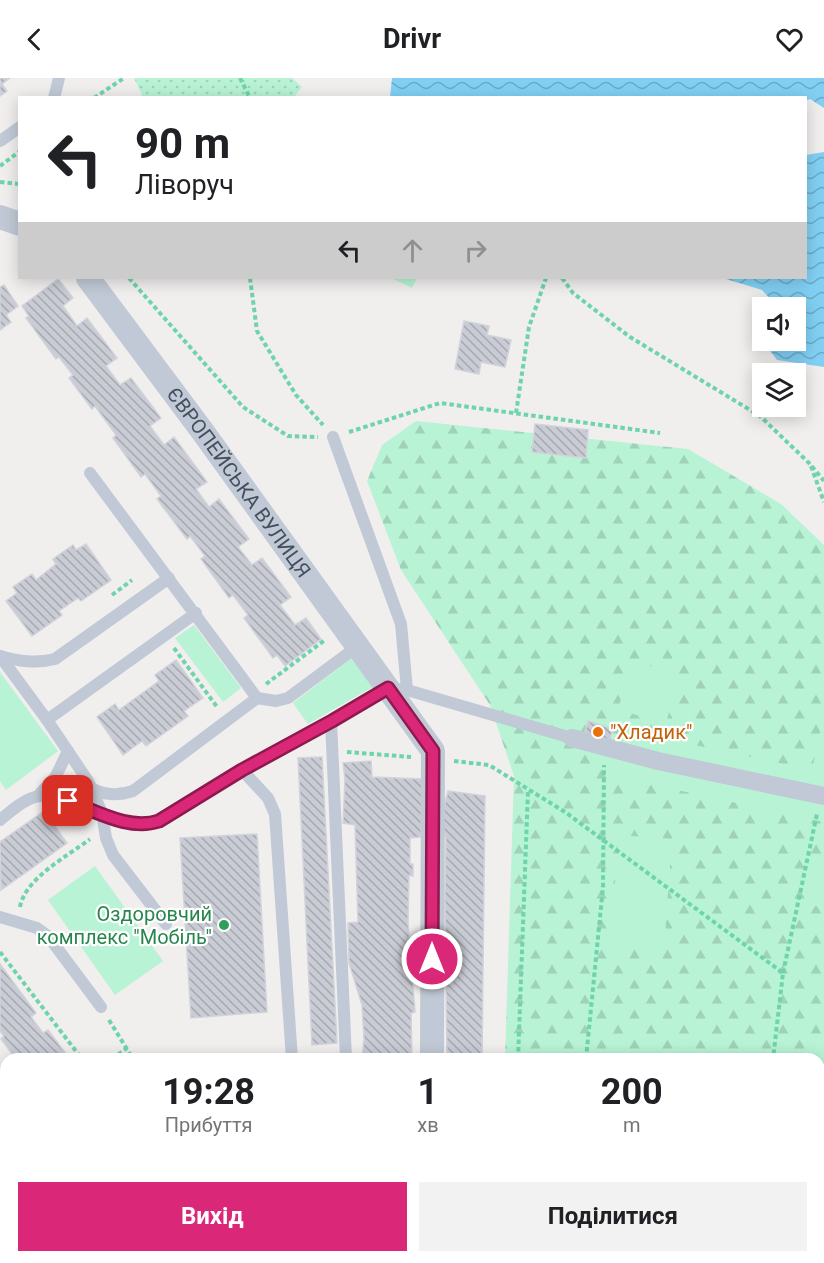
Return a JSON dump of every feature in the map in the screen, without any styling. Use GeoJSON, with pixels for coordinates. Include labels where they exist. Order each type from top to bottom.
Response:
{"type":"FeatureCollection","features":[{"type":"Feature","properties":{"kind":"street"},"geometry":{"type":"LineString","coordinates":[[0,217],[18,224]]}},
{"type":"Feature","properties":{"kind":"street","name":"ЄВРОПЕЙСЬКА ВУЛИЦЯ"},"geometry":{"type":"LineString","coordinates":[[89,279],[358,646],[398,689],[433,751],[433,759]]}},
{"type":"Feature","properties":{"kind":"street"},"geometry":{"type":"LineString","coordinates":[[572,738],[658,760],[822,796]]}},
{"type":"Feature","properties":{"kind":"street"},"geometry":{"type":"LineString","coordinates":[[432,1053],[433,759]]}},
{"type":"Feature","properties":{"kind":"lane"},"geometry":{"type":"LineString","coordinates":[[54,96],[58,78]]}},
{"type":"Feature","properties":{"kind":"lane"},"geometry":{"type":"LineString","coordinates":[[0,141],[18,128]]}},
{"type":"Feature","properties":{"kind":"lane"},"geometry":{"type":"LineString","coordinates":[[333,437],[401,624],[398,689]]}},
{"type":"Feature","properties":{"kind":"lane"},"geometry":{"type":"LineString","coordinates":[[90,473],[255,695],[276,701],[288,698],[358,646]]}},
{"type":"Feature","properties":{"kind":"lane"},"geometry":{"type":"LineString","coordinates":[[0,656],[26,662],[55,659],[169,578]]}},
{"type":"Feature","properties":{"kind":"lane"},"geometry":{"type":"LineString","coordinates":[[47,720],[196,613]]}},
{"type":"Feature","properties":{"kind":"lane"},"geometry":{"type":"LineString","coordinates":[[0,656],[47,720],[91,788],[102,813],[104,829],[113,855],[166,924]]}},
{"type":"Feature","properties":{"kind":"lane"},"geometry":{"type":"LineString","coordinates":[[0,820],[26,800],[38,796],[51,796],[132,824],[153,823],[242,770],[332,721],[398,689],[572,738]]}},
{"type":"Feature","properties":{"kind":"lane"},"geometry":{"type":"LineString","coordinates":[[91,788],[114,795],[133,791],[227,720],[255,695]]}},
{"type":"Feature","properties":{"kind":"lane"},"geometry":{"type":"LineString","coordinates":[[332,721],[346,1053]]}},
{"type":"Feature","properties":{"kind":"lane"},"geometry":{"type":"LineString","coordinates":[[38,796],[56,776],[68,751]]}},
{"type":"Feature","properties":{"kind":"lane"},"geometry":{"type":"LineString","coordinates":[[242,770],[268,798],[275,814],[292,1053]]}},
{"type":"Feature","properties":{"kind":"lane"},"geometry":{"type":"LineString","coordinates":[[0,917],[37,928],[48,936],[101,1007]]}},
{"type":"Feature","properties":{"kind":"path"},"geometry":{"type":"LineString","coordinates":[[97,96],[124,78]]}},
{"type":"Feature","properties":{"kind":"path"},"geometry":{"type":"LineString","coordinates":[[240,78],[249,96]]}},
{"type":"Feature","properties":{"kind":"path"},"geometry":{"type":"LineString","coordinates":[[0,166],[18,152]]}},
{"type":"Feature","properties":{"kind":"path"},"geometry":{"type":"LineString","coordinates":[[0,182],[18,184]]}},
{"type":"Feature","properties":{"kind":"path"},"geometry":{"type":"LineString","coordinates":[[130,279],[243,407],[288,436],[333,437],[440,403],[660,433]]}},
{"type":"Feature","properties":{"kind":"path"},"geometry":{"type":"LineString","coordinates":[[250,279],[257,331],[296,395],[333,437]]}},
{"type":"Feature","properties":{"kind":"path"},"geometry":{"type":"LineString","coordinates":[[516,413],[529,327],[546,279]]}},
{"type":"Feature","properties":{"kind":"path"},"geometry":{"type":"LineString","coordinates":[[563,279],[573,293],[630,337],[760,416],[809,463],[824,482]]}},
{"type":"Feature","properties":{"kind":"path"},"geometry":{"type":"LineString","coordinates":[[809,463],[824,502]]}},
{"type":"Feature","properties":{"kind":"path"},"geometry":{"type":"LineString","coordinates":[[165,635],[227,720]]}},
{"type":"Feature","properties":{"kind":"path"},"geometry":{"type":"LineString","coordinates":[[255,695],[326,639]]}},
{"type":"Feature","properties":{"kind":"path"},"geometry":{"type":"LineString","coordinates":[[587,1053],[603,887],[604,746]]}},
{"type":"Feature","properties":{"kind":"path"},"geometry":{"type":"LineString","coordinates":[[333,750],[489,765],[565,812],[783,973]]}},
{"type":"Feature","properties":{"kind":"path"},"geometry":{"type":"LineString","coordinates":[[518,1053],[528,789]]}},
{"type":"Feature","properties":{"kind":"path"},"geometry":{"type":"LineString","coordinates":[[774,1053],[783,973],[822,796]]}},
{"type":"Feature","properties":{"kind":"path"},"geometry":{"type":"LineString","coordinates":[[18,922],[22,897],[37,878],[104,829]]}},
{"type":"Feature","properties":{"kind":"path"},"geometry":{"type":"LineString","coordinates":[[0,952],[77,1053]]}},
{"type":"Feature","properties":{"kind":"path"},"geometry":{"type":"LineString","coordinates":[[101,1007],[130,1053]]}},
{"type":"Feature","properties":{"kind":"path"},"geometry":{"type":"LineString","coordinates":[[120,1053],[127,1048]]}},
{"type":"Feature","properties":{"kind":"green space"},"geometry":{"type":"Polygon","coordinates":[[[134,78],[292,78],[302,87],[295,96],[143,96],[134,78]]]}},
{"type":"Feature","properties":{"kind":"green space"},"geometry":{"type":"Polygon","coordinates":[[[393,279],[416,279],[412,288],[393,279]]]}},
{"type":"Feature","properties":{"kind":"green space"},"geometry":{"type":"Polygon","coordinates":[[[416,421],[688,449],[781,504],[824,545],[824,1053],[505,1053],[514,776],[490,705],[401,570],[367,481],[382,445],[416,421]]]}},
{"type":"Feature","properties":{"kind":"green space"},"geometry":{"type":"Polygon","coordinates":[[[194,625],[241,688],[223,702],[175,638],[194,625]]]}},
{"type":"Feature","properties":{"kind":"green space"},"geometry":{"type":"Polygon","coordinates":[[[356,655],[378,684],[308,724],[293,703],[356,655]]]}},
{"type":"Feature","properties":{"kind":"green space"},"geometry":{"type":"Polygon","coordinates":[[[643,664],[662,669],[675,690],[666,723],[618,710],[626,679],[643,664]]]}},
{"type":"Feature","properties":{"kind":"green space"},"geometry":{"type":"Polygon","coordinates":[[[0,672],[58,751],[6,790],[0,781],[0,672]]]}},
{"type":"Feature","properties":{"kind":"green space"},"geometry":{"type":"Polygon","coordinates":[[[824,714],[824,822],[608,775],[619,729],[812,770],[824,714]]]}},
{"type":"Feature","properties":{"kind":"green space"},"geometry":{"type":"Polygon","coordinates":[[[618,835],[672,839],[664,949],[611,946],[618,835]]]}},
{"type":"Feature","properties":{"kind":"green space"},"geometry":{"type":"Polygon","coordinates":[[[815,857],[824,859],[824,908],[805,904],[815,857]]]}},
{"type":"Feature","properties":{"kind":"green space"},"geometry":{"type":"Polygon","coordinates":[[[95,866],[163,961],[115,995],[48,900],[95,866]]]}},
{"type":"Feature","properties":{"kind":"water"},"geometry":{"type":"Polygon","coordinates":[[[392,78],[824,78],[824,108],[810,99],[807,100],[807,96],[390,96],[392,78]]]}},
{"type":"Feature","properties":{"kind":"water"},"geometry":{"type":"Polygon","coordinates":[[[824,152],[824,367],[777,360],[770,351],[806,351],[806,297],[768,297],[762,290],[726,279],[807,279],[807,155],[824,152]]]}},
{"type":"Feature","properties":{"kind":"building"},"geometry":{"type":"Polygon","coordinates":[[[0,78],[10,78],[2,84],[7,91],[0,96],[0,78]]]}},
{"type":"Feature","properties":{"kind":"building"},"geometry":{"type":"Polygon","coordinates":[[[58,279],[73,298],[63,306],[77,326],[87,318],[117,358],[106,366],[120,385],[131,378],[161,418],[150,426],[164,445],[174,437],[207,482],[196,489],[209,507],[219,499],[249,539],[238,547],[252,565],[262,558],[291,597],[280,605],[295,625],[306,618],[321,639],[285,666],[277,655],[273,658],[244,618],[248,615],[233,595],[229,598],[201,559],[205,556],[190,536],[187,539],[157,499],[161,496],[145,474],[141,477],[113,438],[116,435],[95,406],[92,409],[69,378],[73,375],[59,357],[56,359],[26,318],[29,316],[22,306],[58,279]]]}},
{"type":"Feature","properties":{"kind":"building"},"geometry":{"type":"Polygon","coordinates":[[[4,285],[18,306],[6,315],[11,322],[0,330],[0,287],[4,285]]]}},
{"type":"Feature","properties":{"kind":"building"},"geometry":{"type":"Polygon","coordinates":[[[464,321],[489,326],[487,335],[511,340],[505,367],[481,362],[479,374],[455,369],[464,321]]]}},
{"type":"Feature","properties":{"kind":"building"},"geometry":{"type":"Polygon","coordinates":[[[535,424],[588,430],[586,458],[532,452],[535,424]]]}},
{"type":"Feature","properties":{"kind":"building"},"geometry":{"type":"Polygon","coordinates":[[[86,544],[111,580],[81,601],[78,598],[59,611],[62,615],[32,636],[6,601],[17,593],[13,587],[32,574],[36,580],[56,564],[53,559],[73,545],[76,550],[86,544]]]}},
{"type":"Feature","properties":{"kind":"building"},"geometry":{"type":"Polygon","coordinates":[[[176,660],[203,698],[184,711],[188,716],[146,746],[142,741],[123,755],[97,717],[115,704],[119,710],[159,681],[155,675],[176,660]]]}},
{"type":"Feature","properties":{"kind":"building","name":"\"Хладик\""},"geometry":{"type":"Polygon","coordinates":[[[588,721],[613,729],[609,742],[584,735],[588,721]]]}},
{"type":"Feature","properties":{"kind":"building"},"geometry":{"type":"Polygon","coordinates":[[[322,757],[337,1043],[312,1045],[298,758],[322,757]]]}},
{"type":"Feature","properties":{"kind":"building"},"geometry":{"type":"Polygon","coordinates":[[[371,761],[372,777],[422,779],[421,837],[410,838],[410,864],[413,864],[413,876],[409,875],[408,922],[415,1012],[411,1013],[412,1053],[363,1053],[362,1005],[349,963],[348,923],[358,922],[355,825],[343,823],[345,779],[343,763],[371,761]]]}},
{"type":"Feature","properties":{"kind":"building"},"geometry":{"type":"Polygon","coordinates":[[[448,791],[485,796],[482,1053],[447,1053],[444,807],[448,791]]]}},
{"type":"Feature","properties":{"kind":"building"},"geometry":{"type":"Polygon","coordinates":[[[44,811],[67,843],[1,890],[0,842],[44,811]]]}},
{"type":"Feature","properties":{"kind":"building","name":"Оздоровчий комплекс \"Мобіль\""},"geometry":{"type":"Polygon","coordinates":[[[257,834],[267,1012],[191,1018],[180,838],[257,834]]]}},
{"type":"Feature","properties":{"kind":"building"},"geometry":{"type":"Polygon","coordinates":[[[0,964],[36,1013],[31,1017],[43,1033],[48,1030],[65,1053],[12,1053],[1,1039],[4,1036],[0,1031],[0,964]]]}},
{"type":"Feature","properties":{"kind":"place","name":"\"Хладик\""},"geometry":{"type":"Point","coordinates":[598,732]}},
{"type":"Feature","properties":{"kind":"place","name":"Оздоровчий комплекс \"Мобіль\""},"geometry":{"type":"Point","coordinates":[224,925]}},
{"type":"Feature","properties":{"kind":"route"},"geometry":{"type":"LineString","coordinates":[[68,801],[132,824],[159,821],[242,770],[388,688],[433,751],[432,959]]}}]}
